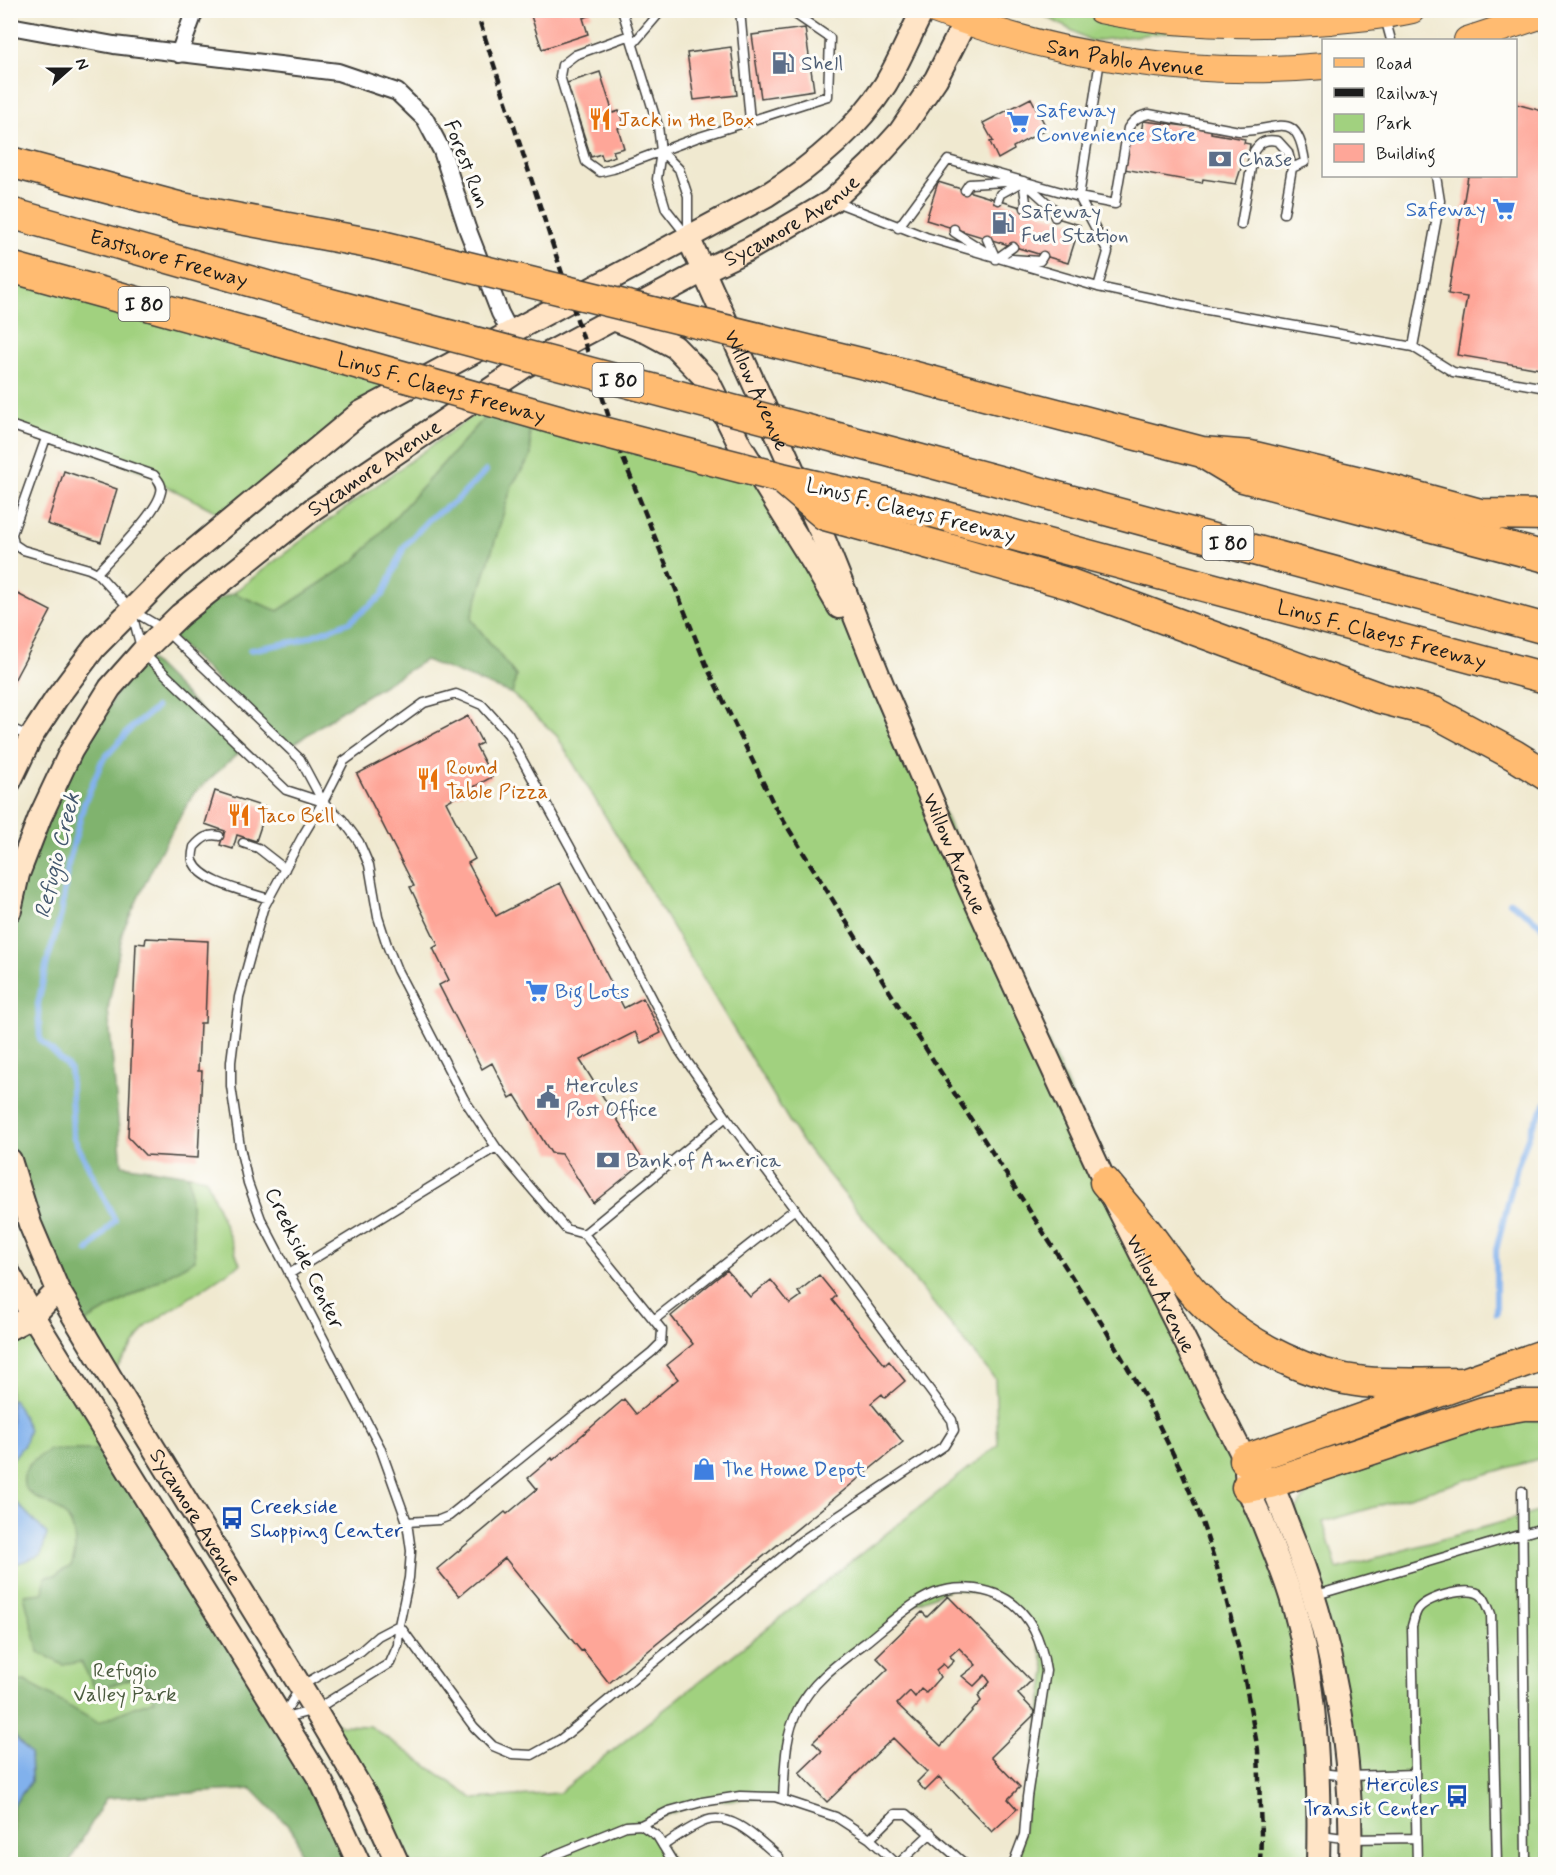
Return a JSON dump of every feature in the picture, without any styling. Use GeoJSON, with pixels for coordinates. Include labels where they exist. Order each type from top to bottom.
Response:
{"type":"FeatureCollection","features":[{"type":"Feature","properties":{"kind":"highway"},"geometry":{"type":"LineString","coordinates":[[10,162],[182,208],[374,244],[881,368],[1202,452],[1251,456],[1373,485],[1480,514],[1545,515]]}},
{"type":"Feature","properties":{"kind":"highway","name":"Eastshore Freeway"},"geometry":{"type":"LineString","coordinates":[[10,213],[327,303],[1545,629]]}},
{"type":"Feature","properties":{"kind":"highway","name":"Linus F. Claeys Freeway"},"geometry":{"type":"LineString","coordinates":[[10,267],[572,424],[782,478],[928,512],[1545,678]]}},
{"type":"Feature","properties":{"kind":"highway"},"geometry":{"type":"LineString","coordinates":[[1202,452],[1243,477],[1545,557]]}},
{"type":"Feature","properties":{"kind":"highway"},"geometry":{"type":"LineString","coordinates":[[782,478],[825,515],[1070,584],[1380,698],[1434,712],[1514,755],[1545,775]]}},
{"type":"Feature","properties":{"kind":"highway"},"geometry":{"type":"LineString","coordinates":[[1380,698],[1485,753],[1545,796]]}},
{"type":"Feature","properties":{"kind":"highway"},"geometry":{"type":"LineString","coordinates":[[1105,1182],[1171,1266],[1212,1312],[1280,1356],[1321,1373],[1363,1382],[1464,1383]]}},
{"type":"Feature","properties":{"kind":"highway"},"geometry":{"type":"LineString","coordinates":[[1254,1476],[1464,1383],[1545,1354]]}},
{"type":"Feature","properties":{"kind":"highway"},"geometry":{"type":"LineString","coordinates":[[1254,1476],[1484,1412],[1545,1405]]}},
{"type":"Feature","properties":{"kind":"main road","name":"Sycamore Avenue"},"geometry":{"type":"LineString","coordinates":[[10,781],[31,737],[95,647],[174,567],[360,413],[767,195],[804,171],[831,148],[860,118],[885,85],[923,10]]}},
{"type":"Feature","properties":{"kind":"main road","name":"San Pablo Avenue"},"geometry":{"type":"LineString","coordinates":[[934,10],[968,16],[1007,36],[1101,56],[1164,66],[1235,70],[1322,66]]}},
{"type":"Feature","properties":{"kind":"main road","name":"San Pablo Avenue"},"geometry":{"type":"LineString","coordinates":[[1101,10],[1165,21],[1206,25],[1292,24],[1385,15],[1412,10]]}},
{"type":"Feature","properties":{"kind":"main road"},"geometry":{"type":"LineString","coordinates":[[1470,39],[1545,14]]}},
{"type":"Feature","properties":{"kind":"main road","name":"Sycamore Avenue"},"geometry":{"type":"LineString","coordinates":[[10,910],[18,874],[40,817],[71,752],[110,688],[142,652],[180,615],[313,509],[525,366],[703,271],[751,248],[832,201],[871,165],[900,132],[936,79],[968,16]]}},
{"type":"Feature","properties":{"kind":"main road","name":"Willow Avenue"},"geometry":{"type":"LineString","coordinates":[[688,237],[823,537],[884,689],[970,889],[1105,1182],[1254,1476],[1298,1551],[1303,1597],[1304,1650],[1313,1714],[1317,1773],[1318,1864]]}},
{"type":"Feature","properties":{"kind":"main road"},"geometry":{"type":"LineString","coordinates":[[613,319],[649,333],[675,347],[708,381],[740,445],[814,564],[884,689]]}},
{"type":"Feature","properties":{"kind":"main road","name":"Sycamore Avenue"},"geometry":{"type":"LineString","coordinates":[[10,1160],[30,1224],[58,1290],[301,1686],[371,1805],[398,1864]]}},
{"type":"Feature","properties":{"kind":"main road"},"geometry":{"type":"LineString","coordinates":[[10,1205],[30,1224]]}},
{"type":"Feature","properties":{"kind":"main road","name":"Sycamore Avenue"},"geometry":{"type":"LineString","coordinates":[[14,1289],[33,1316],[322,1783],[359,1864]]}},
{"type":"Feature","properties":{"kind":"main road"},"geometry":{"type":"LineString","coordinates":[[14,1289],[58,1290]]}},
{"type":"Feature","properties":{"kind":"main road"},"geometry":{"type":"LineString","coordinates":[[10,1328],[33,1316],[58,1290]]}},
{"type":"Feature","properties":{"kind":"main road","name":"Willow Avenue"},"geometry":{"type":"LineString","coordinates":[[1303,1597],[1327,1649],[1340,1714],[1348,1776],[1350,1864]]}},
{"type":"Feature","properties":{"kind":"street"},"geometry":{"type":"LineString","coordinates":[[179,54],[195,10]]}},
{"type":"Feature","properties":{"kind":"street","name":"Forest Run"},"geometry":{"type":"LineString","coordinates":[[10,26],[114,45],[338,72],[397,92],[425,119],[442,151],[467,228],[500,313],[511,332],[525,366]]}},
{"type":"Feature","properties":{"kind":"lane"},"geometry":{"type":"LineString","coordinates":[[622,10],[658,126],[662,151],[657,179],[666,208],[688,237]]}},
{"type":"Feature","properties":{"kind":"lane"},"geometry":{"type":"LineString","coordinates":[[662,10],[631,40],[575,55],[562,65],[561,76],[586,162],[600,172],[828,96],[830,38],[789,10]]}},
{"type":"Feature","properties":{"kind":"lane"},"geometry":{"type":"LineString","coordinates":[[740,10],[750,121]]}},
{"type":"Feature","properties":{"kind":"lane"},"geometry":{"type":"LineString","coordinates":[[1385,15],[1391,39]]}},
{"type":"Feature","properties":{"kind":"lane"},"geometry":{"type":"LineString","coordinates":[[1098,287],[1108,252],[1079,197],[1101,56]]}},
{"type":"Feature","properties":{"kind":"lane"},"geometry":{"type":"LineString","coordinates":[[898,228],[948,160],[1079,197],[1115,204],[1128,128],[1133,120],[1149,114],[1239,131],[1250,131],[1281,124],[1292,128],[1300,136],[1305,162],[1292,168]]}},
{"type":"Feature","properties":{"kind":"lane"},"geometry":{"type":"LineString","coordinates":[[1241,225],[1254,151],[1264,141],[1278,141],[1288,152],[1292,168],[1284,213]]}},
{"type":"Feature","properties":{"kind":"lane"},"geometry":{"type":"LineString","coordinates":[[662,151],[679,169],[688,196],[688,237]]}},
{"type":"Feature","properties":{"kind":"lane"},"geometry":{"type":"LineString","coordinates":[[1413,347],[1440,201],[1436,177]]}},
{"type":"Feature","properties":{"kind":"lane"},"geometry":{"type":"LineString","coordinates":[[998,200],[1000,194],[1023,182]]}},
{"type":"Feature","properties":{"kind":"lane"},"geometry":{"type":"LineString","coordinates":[[1023,182],[1026,202],[1024,208]]}},
{"type":"Feature","properties":{"kind":"lane"},"geometry":{"type":"LineString","coordinates":[[965,190],[969,184],[1023,182],[1055,210],[1055,217]]}},
{"type":"Feature","properties":{"kind":"lane"},"geometry":{"type":"LineString","coordinates":[[832,201],[898,228],[996,259],[1098,287],[1203,309],[1413,347],[1453,372],[1545,388]]}},
{"type":"Feature","properties":{"kind":"lane"},"geometry":{"type":"LineString","coordinates":[[954,229],[954,232],[996,259],[1040,261],[1043,256]]}},
{"type":"Feature","properties":{"kind":"lane"},"geometry":{"type":"LineString","coordinates":[[987,239],[996,259]]}},
{"type":"Feature","properties":{"kind":"lane"},"geometry":{"type":"LineString","coordinates":[[996,259],[1013,247]]}},
{"type":"Feature","properties":{"kind":"lane"},"geometry":{"type":"LineString","coordinates":[[10,425],[154,475],[160,483],[162,492],[154,507],[97,573]]}},
{"type":"Feature","properties":{"kind":"lane"},"geometry":{"type":"LineString","coordinates":[[46,438],[12,534],[14,544],[23,550],[97,573],[131,610],[165,630],[300,759],[323,802],[342,819],[359,842],[369,865],[378,916],[397,970],[464,1099],[496,1147],[566,1229],[584,1234],[662,1330],[661,1343],[652,1352],[449,1516],[439,1520],[407,1522]]}},
{"type":"Feature","properties":{"kind":"lane"},"geometry":{"type":"LineString","coordinates":[[131,610],[142,652],[286,790],[323,802]]}},
{"type":"Feature","properties":{"kind":"lane","name":"Creekside Center"},"geometry":{"type":"LineString","coordinates":[[281,1719],[315,1710],[390,1663],[398,1645],[399,1625],[411,1551],[407,1522],[380,1447],[261,1219],[248,1183],[231,1086],[231,1062],[239,997],[256,931],[269,899],[344,761],[424,703],[456,694],[482,705],[508,734],[679,1050],[726,1117],[952,1420],[954,1430],[944,1446],[801,1541],[561,1739],[532,1755],[512,1754],[494,1746],[474,1727],[399,1625]]}},
{"type":"Feature","properties":{"kind":"lane"},"geometry":{"type":"LineString","coordinates":[[10,728],[31,737]]}},
{"type":"Feature","properties":{"kind":"lane"},"geometry":{"type":"LineString","coordinates":[[219,836],[213,834],[205,837],[194,847],[193,861],[199,869],[219,883],[269,899]]}},
{"type":"Feature","properties":{"kind":"lane"},"geometry":{"type":"LineString","coordinates":[[243,843],[258,848],[285,869]]}},
{"type":"Feature","properties":{"kind":"lane"},"geometry":{"type":"LineString","coordinates":[[584,1234],[726,1117]]}},
{"type":"Feature","properties":{"kind":"lane"},"geometry":{"type":"LineString","coordinates":[[289,1274],[496,1147]]}},
{"type":"Feature","properties":{"kind":"lane"},"geometry":{"type":"LineString","coordinates":[[655,1319],[795,1209]]}},
{"type":"Feature","properties":{"kind":"lane"},"geometry":{"type":"LineString","coordinates":[[1522,1491],[1526,1864]]}},
{"type":"Feature","properties":{"kind":"lane"},"geometry":{"type":"LineString","coordinates":[[1303,1597],[1545,1527]]}},
{"type":"Feature","properties":{"kind":"lane"},"geometry":{"type":"LineString","coordinates":[[783,1799],[789,1734],[798,1710],[814,1687],[831,1669],[933,1593],[952,1588],[989,1591],[1007,1599],[1025,1615],[1036,1632],[1043,1651],[1046,1671],[1027,1797],[1024,1835],[1013,1864]]}},
{"type":"Feature","properties":{"kind":"lane"},"geometry":{"type":"LineString","coordinates":[[1417,1864],[1412,1626],[1418,1608],[1431,1599],[1452,1593],[1472,1591],[1482,1596],[1491,1614],[1497,1864]]}},
{"type":"Feature","properties":{"kind":"lane"},"geometry":{"type":"LineString","coordinates":[[281,1719],[301,1686],[399,1625]]}},
{"type":"Feature","properties":{"kind":"lane"},"geometry":{"type":"LineString","coordinates":[[1317,1773],[1348,1776],[1415,1774]]}},
{"type":"Feature","properties":{"kind":"lane"},"geometry":{"type":"LineString","coordinates":[[539,1864],[557,1854],[626,1826],[641,1824],[669,1811],[702,1802],[740,1796],[775,1797],[836,1817],[870,1839],[898,1864],[931,1833]]}},
{"type":"Feature","properties":{"kind":"lane"},"geometry":{"type":"LineString","coordinates":[[870,1839],[896,1814],[907,1814],[965,1864]]}},
{"type":"Feature","properties":{"kind":"lane"},"geometry":{"type":"LineString","coordinates":[[663,1846],[707,1820],[723,1820],[741,1826],[779,1857]]}},
{"type":"Feature","properties":{"kind":"lane"},"geometry":{"type":"LineString","coordinates":[[641,1824],[657,1836],[674,1864]]}},
{"type":"Feature","properties":{"kind":"lane"},"geometry":{"type":"LineString","coordinates":[[1318,1834],[1351,1839],[1416,1838]]}},
{"type":"Feature","properties":{"kind":"green space"},"geometry":{"type":"Polygon","coordinates":[[[1036,11],[1354,11],[1091,41],[1036,11]]]}},
{"type":"Feature","properties":{"kind":"green space"},"geometry":{"type":"Polygon","coordinates":[[[11,267],[413,379],[231,519],[160,483],[154,475],[11,425],[11,267]]]}},
{"type":"Feature","properties":{"kind":"green space"},"geometry":{"type":"Polygon","coordinates":[[[482,409],[490,412],[356,560],[278,611],[233,593],[322,525],[482,409]]]}},
{"type":"Feature","properties":{"kind":"green space"},"geometry":{"type":"Polygon","coordinates":[[[490,412],[529,426],[531,456],[512,485],[471,619],[516,676],[512,694],[425,660],[343,710],[288,748],[165,630],[180,615],[233,593],[278,611],[356,560],[490,412]]]}},
{"type":"Feature","properties":{"kind":"green space"},"geometry":{"type":"Polygon","coordinates":[[[529,426],[782,478],[805,506],[1164,1298],[1292,1598],[1318,1864],[1013,1864],[1020,1849],[1046,1671],[1036,1632],[1007,1599],[952,1588],[917,1603],[814,1687],[789,1734],[783,1799],[775,1797],[702,1802],[642,1824],[657,1836],[674,1864],[398,1864],[315,1710],[340,1725],[370,1726],[474,1799],[559,1793],[998,1445],[995,1379],[801,1141],[557,736],[512,694],[516,676],[471,619],[512,485],[531,456],[529,426]]]}},
{"type":"Feature","properties":{"kind":"green space"},"geometry":{"type":"Polygon","coordinates":[[[142,652],[242,750],[194,793],[159,854],[123,930],[108,1009],[122,1165],[189,1175],[195,1260],[80,1325],[11,1160],[10,910],[40,817],[142,652]]]}},
{"type":"Feature","properties":{"kind":"green space"},"geometry":{"type":"Polygon","coordinates":[[[189,1175],[206,1178],[240,1264],[147,1326],[110,1377],[80,1325],[194,1260],[189,1175]]]}},
{"type":"Feature","properties":{"kind":"green space","name":"Refugio Valley Park"},"geometry":{"type":"Polygon","coordinates":[[[33,1316],[281,1719],[252,1789],[106,1798],[68,1864],[11,1864],[10,1328],[33,1316]]]}},
{"type":"Feature","properties":{"kind":"green space"},"geometry":{"type":"Polygon","coordinates":[[[1545,1421],[1545,1457],[1323,1522],[1337,1569],[1545,1510],[1545,1553],[1542,1553],[1546,1706],[1545,1864],[1350,1864],[1348,1776],[1288,1526],[1308,1493],[1326,1478],[1501,1422],[1545,1421]]]}},
{"type":"Feature","properties":{"kind":"green space","name":"Refugio Valley Park"},"geometry":{"type":"Polygon","coordinates":[[[48,1450],[116,1450],[359,1864],[303,1864],[295,1833],[252,1789],[106,1798],[68,1864],[11,1864],[10,1838],[14,1829],[13,1806],[31,1781],[30,1754],[11,1732],[11,1682],[25,1681],[98,1723],[155,1700],[142,1675],[96,1690],[81,1662],[63,1665],[39,1652],[24,1595],[43,1593],[45,1577],[55,1575],[71,1566],[75,1553],[73,1531],[67,1518],[57,1508],[34,1496],[24,1485],[27,1468],[48,1450]]]}},
{"type":"Feature","properties":{"kind":"water"},"geometry":{"type":"Polygon","coordinates":[[[11,1399],[14,1400],[29,1429],[24,1445],[11,1461],[11,1399]]]}},
{"type":"Feature","properties":{"kind":"water"},"geometry":{"type":"Polygon","coordinates":[[[11,1497],[47,1534],[41,1555],[11,1566],[11,1497]]]}},
{"type":"Feature","properties":{"kind":"water"},"geometry":{"type":"Polygon","coordinates":[[[11,1732],[30,1754],[31,1781],[13,1806],[10,1806],[11,1732]]]}},
{"type":"Feature","properties":{"kind":"building"},"geometry":{"type":"Polygon","coordinates":[[[529,10],[590,10],[592,15],[583,18],[588,34],[542,49],[529,10]]]}},
{"type":"Feature","properties":{"kind":"building","name":"Shell"},"geometry":{"type":"Polygon","coordinates":[[[805,28],[814,90],[761,98],[752,35],[805,28]]]}},
{"type":"Feature","properties":{"kind":"building"},"geometry":{"type":"Polygon","coordinates":[[[731,47],[737,95],[694,100],[687,53],[731,47]]]}},
{"type":"Feature","properties":{"kind":"building","name":"Jack in the Box"},"geometry":{"type":"Polygon","coordinates":[[[600,72],[613,113],[619,111],[624,126],[618,128],[624,148],[613,151],[615,156],[603,160],[601,154],[591,157],[567,83],[600,72]]]}},
{"type":"Feature","properties":{"kind":"building"},"geometry":{"type":"Polygon","coordinates":[[[1031,98],[1047,129],[1013,147],[1014,150],[998,159],[990,142],[993,141],[983,123],[1031,98]]]}},
{"type":"Feature","properties":{"kind":"building","name":"Safeway"},"geometry":{"type":"Polygon","coordinates":[[[1517,104],[1546,112],[1546,370],[1457,355],[1467,297],[1448,294],[1468,177],[1517,177],[1517,104]]]}},
{"type":"Feature","properties":{"kind":"building"},"geometry":{"type":"Polygon","coordinates":[[[1143,121],[1211,129],[1211,133],[1245,139],[1244,143],[1250,144],[1247,165],[1242,165],[1236,184],[1203,179],[1202,183],[1124,169],[1129,137],[1140,139],[1143,121]]]}},
{"type":"Feature","properties":{"kind":"building","name":"Safeway Fuel Station"},"geometry":{"type":"Polygon","coordinates":[[[938,182],[1080,225],[1068,263],[926,220],[938,182]]]}},
{"type":"Feature","properties":{"kind":"building"},"geometry":{"type":"Polygon","coordinates":[[[64,471],[117,489],[101,542],[47,524],[64,471]]]}},
{"type":"Feature","properties":{"kind":"building"},"geometry":{"type":"Polygon","coordinates":[[[10,590],[51,611],[10,688],[10,590]]]}},
{"type":"Feature","properties":{"kind":"building"},"geometry":{"type":"Polygon","coordinates":[[[468,716],[482,743],[476,746],[492,777],[446,802],[475,859],[468,863],[496,916],[560,883],[624,1008],[643,998],[661,1033],[641,1043],[635,1032],[580,1060],[644,1162],[593,1203],[562,1154],[551,1153],[515,1095],[510,1098],[492,1063],[482,1069],[439,985],[449,980],[433,948],[438,945],[410,887],[414,886],[357,774],[468,716]]]}},
{"type":"Feature","properties":{"kind":"building"},"geometry":{"type":"Polygon","coordinates":[[[215,791],[267,808],[256,841],[237,835],[233,849],[220,845],[225,831],[205,824],[215,791]]]}},
{"type":"Feature","properties":{"kind":"building"},"geometry":{"type":"Polygon","coordinates":[[[146,938],[208,941],[205,1023],[200,1023],[198,1071],[202,1071],[198,1158],[145,1155],[128,1137],[136,943],[145,944],[146,938]]]}},
{"type":"Feature","properties":{"kind":"building","name":"The Home Depot"},"geometry":{"type":"Polygon","coordinates":[[[727,1270],[750,1297],[771,1280],[790,1304],[801,1296],[798,1292],[819,1275],[836,1296],[832,1300],[885,1365],[889,1361],[905,1381],[885,1398],[882,1394],[871,1403],[903,1442],[609,1683],[505,1558],[459,1596],[437,1569],[505,1512],[507,1514],[537,1489],[528,1478],[552,1458],[553,1460],[624,1399],[636,1414],[678,1379],[667,1365],[693,1344],[671,1316],[727,1270]]]}},
{"type":"Feature","properties":{"kind":"building"},"geometry":{"type":"Polygon","coordinates":[[[948,1596],[1031,1681],[1018,1694],[1036,1713],[991,1757],[1020,1787],[1008,1799],[1017,1809],[992,1832],[939,1777],[925,1791],[917,1782],[927,1772],[893,1738],[827,1802],[799,1773],[822,1751],[813,1742],[888,1669],[876,1657],[922,1612],[927,1617],[948,1596]],[[959,1648],[950,1656],[954,1661],[947,1668],[943,1664],[936,1670],[940,1677],[926,1693],[921,1689],[915,1697],[910,1691],[897,1704],[941,1746],[981,1701],[978,1696],[990,1682],[985,1675],[974,1686],[962,1676],[976,1665],[959,1648]]]}},
{"type":"Feature","properties":{"kind":"waterway","name":"Refugio Creek"},"geometry":{"type":"LineString","coordinates":[[250,650],[298,641],[349,622],[383,595],[404,547],[430,518],[456,501],[486,471]]}},
{"type":"Feature","properties":{"kind":"waterway","name":"Refugio Creek"},"geometry":{"type":"LineString","coordinates":[[88,1251],[115,1220],[73,1136],[70,1069],[40,1039],[38,1004],[61,915],[68,865],[84,804],[102,761],[132,727],[156,708]]}},
{"type":"Feature","properties":{"kind":"waterway"},"geometry":{"type":"LineString","coordinates":[[1510,902],[1539,923],[1546,932]]}},
{"type":"Feature","properties":{"kind":"waterway"},"geometry":{"type":"LineString","coordinates":[[1496,1313],[1496,1250],[1517,1167],[1532,1127],[1546,1103]]}},
{"type":"Feature","properties":{"kind":"railway"},"geometry":{"type":"LineString","coordinates":[[476,10],[619,448],[707,667],[775,807],[903,1013],[1104,1327],[1146,1399],[1182,1472],[1201,1519],[1222,1583],[1240,1654],[1258,1750],[1260,1864]]}},
{"type":"Feature","properties":{"kind":"place","name":"Shell"},"geometry":{"type":"Point","coordinates":[783,63]}},
{"type":"Feature","properties":{"kind":"place","name":"Jack in the Box"},"geometry":{"type":"Point","coordinates":[600,119]}},
{"type":"Feature","properties":{"kind":"place","name":"Safeway Convenience Store"},"geometry":{"type":"Point","coordinates":[1018,122]}},
{"type":"Feature","properties":{"kind":"place","name":"Chase"},"geometry":{"type":"Point","coordinates":[1220,159]}},
{"type":"Feature","properties":{"kind":"place","name":"Safeway"},"geometry":{"type":"Point","coordinates":[1504,209]}},
{"type":"Feature","properties":{"kind":"place","name":"Safeway Fuel Station"},"geometry":{"type":"Point","coordinates":[1003,223]}},
{"type":"Feature","properties":{"kind":"place","name":"Round Table Pizza"},"geometry":{"type":"Point","coordinates":[428,779]}},
{"type":"Feature","properties":{"kind":"place","name":"Taco Bell"},"geometry":{"type":"Point","coordinates":[239,815]}},
{"type":"Feature","properties":{"kind":"place","name":"Big Lots"},"geometry":{"type":"Point","coordinates":[537,991]}},
{"type":"Feature","properties":{"kind":"place","name":"Hercules Post Office"},"geometry":{"type":"Point","coordinates":[548,1097]}},
{"type":"Feature","properties":{"kind":"place","name":"Bank of America"},"geometry":{"type":"Point","coordinates":[608,1160]}},
{"type":"Feature","properties":{"kind":"place","name":"The Home Depot"},"geometry":{"type":"Point","coordinates":[704,1469]}},
{"type":"Feature","properties":{"kind":"place","name":"Creekside Shopping Center"},"geometry":{"type":"Point","coordinates":[232,1518]}},
{"type":"Feature","properties":{"kind":"place","name":"Hercules Transit Center"},"geometry":{"type":"Point","coordinates":[1457,1796]}}]}
